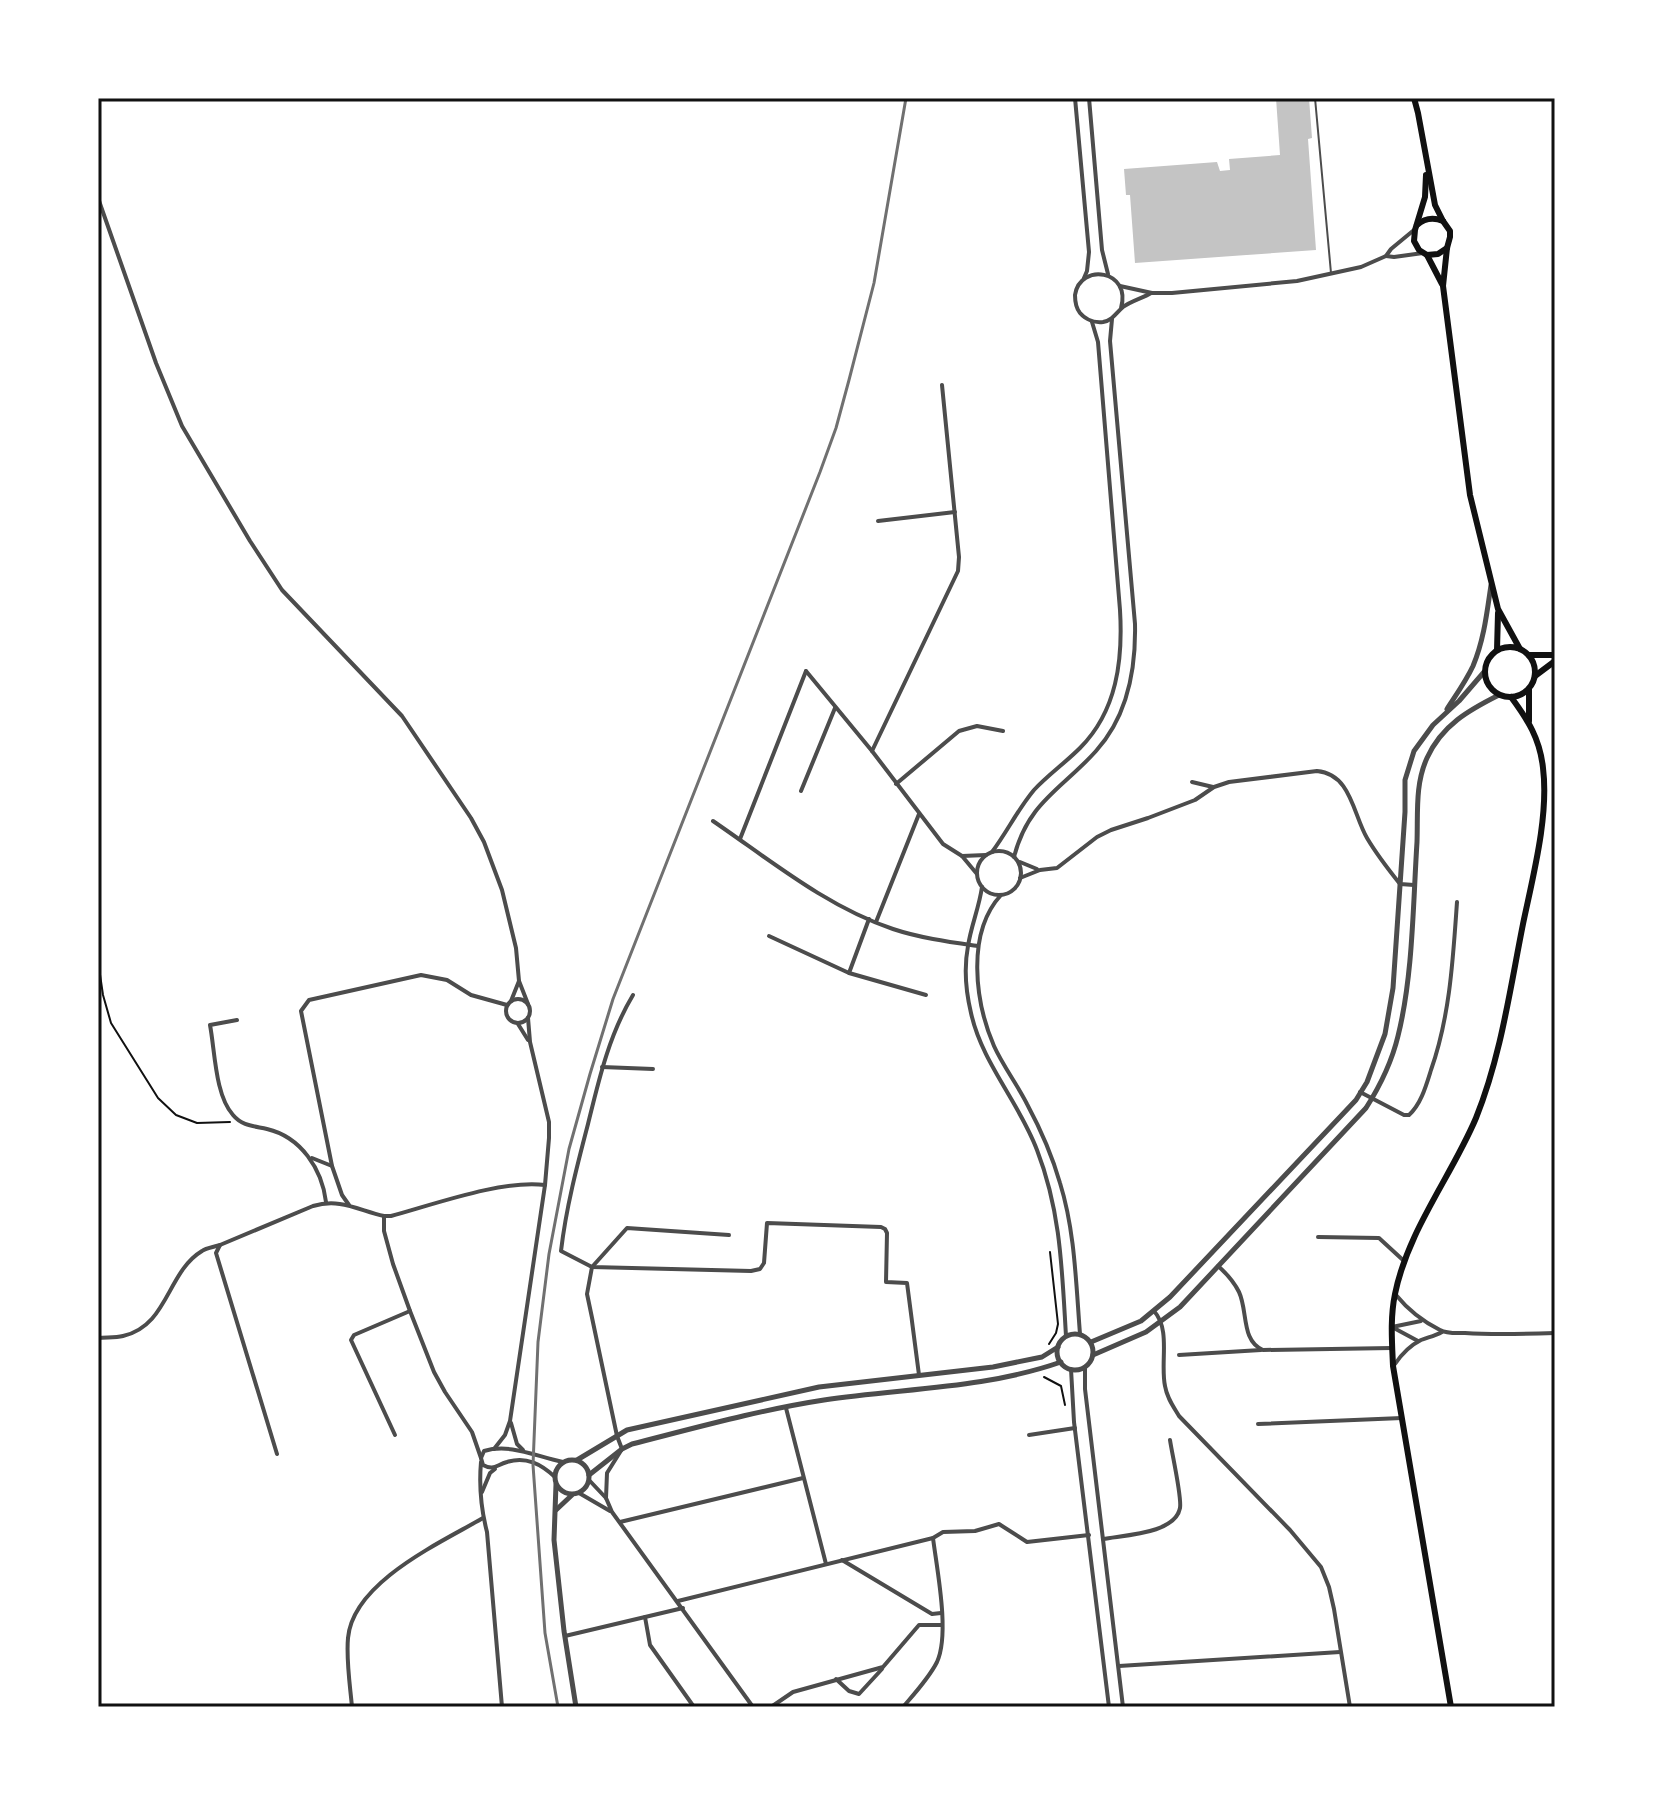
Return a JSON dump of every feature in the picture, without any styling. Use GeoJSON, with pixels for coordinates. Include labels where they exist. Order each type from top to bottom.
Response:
{"type":"FeatureCollection","features":[{"type":"Feature","properties":{"kind":"main road"},"geometry":{"type":"LineString","coordinates":[[1414,98],[1435,205],[1450,231],[1443,286],[1470,495],[1498,609],[1497,650]]}},
{"type":"Feature","properties":{"kind":"main road"},"geometry":{"type":"LineString","coordinates":[[1426,163],[1425,197],[1414,241],[1443,286]]}},
{"type":"Feature","properties":{"kind":"main road"},"geometry":{"type":"LineString","coordinates":[[1416,228],[1426,219],[1443,221]]}},
{"type":"Feature","properties":{"kind":"main road"},"geometry":{"type":"LineString","coordinates":[[1425,254],[1438,254],[1447,248]]}},
{"type":"Feature","properties":{"kind":"main road"},"geometry":{"type":"LineString","coordinates":[[1498,609],[1520,649]]}},
{"type":"Feature","properties":{"kind":"main road"},"geometry":{"type":"LineString","coordinates":[[1529,689],[1511,697],[1499,695],[1488,686],[1484,672],[1488,660],[1504,647],[1520,649],[1533,662],[1535,676]]}},
{"type":"Feature","properties":{"kind":"main road"},"geometry":{"type":"LineString","coordinates":[[1529,655],[1555,658]]}},
{"type":"Feature","properties":{"kind":"main road"},"geometry":{"type":"LineString","coordinates":[[1529,722],[1529,689],[1535,676],[1555,658]]}},
{"type":"Feature","properties":{"kind":"main road"},"geometry":{"type":"LineString","coordinates":[[1451,1707],[1393,1366],[1392,1327],[1395,1294],[1404,1261],[1475,1119],[1497,1056],[1539,847],[1544,794],[1541,754],[1529,722],[1511,697]]}},
{"type":"Feature","properties":{"kind":"street"},"geometry":{"type":"LineString","coordinates":[[1075,98],[1089,252],[1087,271],[1076,293],[1076,307],[1092,322],[1112,319],[1123,301],[1120,286],[1108,275],[1095,274],[1083,281]]}},
{"type":"Feature","properties":{"kind":"street"},"geometry":{"type":"LineString","coordinates":[[1089,98],[1102,250],[1108,275]]}},
{"type":"Feature","properties":{"kind":"street"},"geometry":{"type":"LineString","coordinates":[[98,198],[156,363],[182,426],[282,590],[402,716],[473,821],[502,890],[516,948],[519,981],[530,1011],[530,1042],[549,1122],[545,1185],[510,1421],[505,1435],[494,1449]]}},
{"type":"Feature","properties":{"kind":"street"},"geometry":{"type":"LineString","coordinates":[[1120,286],[1152,293],[1172,293],[1331,275],[1386,256],[1416,228]]}},
{"type":"Feature","properties":{"kind":"street"},"geometry":{"type":"LineString","coordinates":[[1386,256],[1425,254]]}},
{"type":"Feature","properties":{"kind":"street"},"geometry":{"type":"LineString","coordinates":[[1121,308],[1152,293]]}},
{"type":"Feature","properties":{"kind":"street"},"geometry":{"type":"LineString","coordinates":[[1080,1334],[1073,1255],[1061,1187],[1048,1145],[993,1045],[982,1011],[979,946],[990,910],[1001,895],[1013,889],[1020,878],[1021,869],[1016,859],[1021,835],[1045,799],[1105,740],[1127,696],[1133,667],[1135,624],[1110,341],[1112,319]]}},
{"type":"Feature","properties":{"kind":"street"},"geometry":{"type":"LineString","coordinates":[[992,852],[1031,794],[1094,731],[1111,698],[1119,668],[1120,610],[1098,342],[1092,322]]}},
{"type":"Feature","properties":{"kind":"street"},"geometry":{"type":"LineString","coordinates":[[872,751],[958,571],[942,385]]}},
{"type":"Feature","properties":{"kind":"street"},"geometry":{"type":"LineString","coordinates":[[878,521],[955,512]]}},
{"type":"Feature","properties":{"kind":"street"},"geometry":{"type":"LineString","coordinates":[[1443,715],[1480,648],[1491,580]]}},
{"type":"Feature","properties":{"kind":"street"},"geometry":{"type":"LineString","coordinates":[[502,1707],[481,1495],[484,1451],[523,1450],[563,1462],[577,1460],[627,1430],[819,1387],[993,1367],[1042,1357],[1058,1347],[1066,1336],[1061,1257],[1050,1189],[1036,1148],[982,1048],[971,1013],[967,991],[968,945],[982,887],[977,874],[962,856],[943,844],[806,671],[740,839]]}},
{"type":"Feature","properties":{"kind":"street"},"geometry":{"type":"LineString","coordinates":[[1091,1342],[1141,1321],[1154,1311],[1356,1100],[1367,1082],[1385,1034],[1393,988],[1405,780],[1414,751],[1433,725],[1484,672]]}},
{"type":"Feature","properties":{"kind":"street"},"geometry":{"type":"LineString","coordinates":[[1123,1707],[1085,1389],[1085,1367],[1093,1355],[1146,1332],[1180,1307],[1372,1099],[1398,1038],[1407,988],[1419,785],[1428,756],[1445,732],[1467,711],[1499,695]]}},
{"type":"Feature","properties":{"kind":"street"},"geometry":{"type":"LineString","coordinates":[[801,791],[835,708]]}},
{"type":"Feature","properties":{"kind":"street"},"geometry":{"type":"LineString","coordinates":[[896,784],[959,731],[977,726],[1003,731]]}},
{"type":"Feature","properties":{"kind":"street"},"geometry":{"type":"LineString","coordinates":[[1020,878],[1040,870],[1057,868],[1097,837],[1195,800],[1214,787],[1229,782],[1317,771],[1336,777],[1382,862],[1400,884],[1414,885]]}},
{"type":"Feature","properties":{"kind":"street"},"geometry":{"type":"LineString","coordinates":[[1192,782],[1214,787]]}},
{"type":"Feature","properties":{"kind":"street"},"geometry":{"type":"LineString","coordinates":[[876,922],[919,814]]}},
{"type":"Feature","properties":{"kind":"street"},"geometry":{"type":"LineString","coordinates":[[713,821],[823,895],[869,919],[915,935],[979,946]]}},
{"type":"Feature","properties":{"kind":"street"},"geometry":{"type":"LineString","coordinates":[[1404,822],[1418,822]]}},
{"type":"Feature","properties":{"kind":"street"},"geometry":{"type":"LineString","coordinates":[[977,874],[980,862],[986,855],[1001,851],[1040,870]]}},
{"type":"Feature","properties":{"kind":"street"},"geometry":{"type":"LineString","coordinates":[[962,856],[986,855]]}},
{"type":"Feature","properties":{"kind":"street"},"geometry":{"type":"LineString","coordinates":[[982,887],[992,894],[1001,895]]}},
{"type":"Feature","properties":{"kind":"street"},"geometry":{"type":"LineString","coordinates":[[1360,1092],[1404,1115],[1416,1109],[1437,1053],[1448,1006],[1457,902]]}},
{"type":"Feature","properties":{"kind":"street"},"geometry":{"type":"LineString","coordinates":[[849,973],[869,919]]}},
{"type":"Feature","properties":{"kind":"street"},"geometry":{"type":"LineString","coordinates":[[769,936],[849,973],[926,995]]}},
{"type":"Feature","properties":{"kind":"street"},"geometry":{"type":"LineString","coordinates":[[349,1205],[342,1195],[332,1166],[301,1011],[309,1000],[421,975],[447,980],[471,995],[509,1003],[522,999],[528,1004]]}},
{"type":"Feature","properties":{"kind":"street"},"geometry":{"type":"LineString","coordinates":[[519,981],[509,1003],[507,1017],[517,1023],[530,1042]]}},
{"type":"Feature","properties":{"kind":"street"},"geometry":{"type":"LineString","coordinates":[[633,995],[619,1018],[602,1067],[565,1216],[561,1251],[592,1267],[751,1271],[760,1269],[764,1263],[767,1223],[885,1229],[886,1282],[907,1283],[919,1375]]}},
{"type":"Feature","properties":{"kind":"street"},"geometry":{"type":"LineString","coordinates":[[517,1023],[528,1018]]}},
{"type":"Feature","properties":{"kind":"street"},"geometry":{"type":"LineString","coordinates":[[237,1020],[210,1025],[220,1088],[230,1112],[239,1122],[280,1133],[311,1158],[332,1166]]}},
{"type":"Feature","properties":{"kind":"street"},"geometry":{"type":"LineString","coordinates":[[602,1067],[653,1069]]}},
{"type":"Feature","properties":{"kind":"street"},"geometry":{"type":"LineString","coordinates":[[311,1158],[324,1188],[326,1202]]}},
{"type":"Feature","properties":{"kind":"street"},"geometry":{"type":"LineString","coordinates":[[317,1172],[326,1173],[332,1166]]}},
{"type":"Feature","properties":{"kind":"street"},"geometry":{"type":"LineString","coordinates":[[98,1338],[124,1336],[143,1327],[158,1313],[175,1281],[202,1251],[326,1202],[349,1205],[384,1216],[478,1192],[520,1185],[545,1185]]}},
{"type":"Feature","properties":{"kind":"street"},"geometry":{"type":"LineString","coordinates":[[384,1216],[387,1242],[434,1372],[472,1432],[481,1460],[486,1467],[495,1468]]}},
{"type":"Feature","properties":{"kind":"street"},"geometry":{"type":"LineString","coordinates":[[622,1449],[587,1294],[592,1267],[627,1228],[729,1235]]}},
{"type":"Feature","properties":{"kind":"street"},"geometry":{"type":"LineString","coordinates":[[1318,1237],[1379,1238],[1404,1261]]}},
{"type":"Feature","properties":{"kind":"street"},"geometry":{"type":"LineString","coordinates":[[220,1245],[216,1253],[277,1454]]}},
{"type":"Feature","properties":{"kind":"street"},"geometry":{"type":"LineString","coordinates":[[1061,1257],[1073,1255]]}},
{"type":"Feature","properties":{"kind":"street"},"geometry":{"type":"LineString","coordinates":[[1217,1265],[1239,1293],[1250,1340],[1263,1350]]}},
{"type":"Feature","properties":{"kind":"street"},"geometry":{"type":"LineString","coordinates":[[1395,1294],[1421,1321],[1434,1325],[1442,1332]]}},
{"type":"Feature","properties":{"kind":"street"},"geometry":{"type":"LineString","coordinates":[[395,1435],[351,1340],[354,1335],[410,1311]]}},
{"type":"Feature","properties":{"kind":"street"},"geometry":{"type":"LineString","coordinates":[[1154,1311],[1161,1322],[1165,1389],[1179,1416],[1290,1530],[1321,1567],[1329,1587],[1350,1707]]}},
{"type":"Feature","properties":{"kind":"street"},"geometry":{"type":"LineString","coordinates":[[1392,1327],[1421,1321]]}},
{"type":"Feature","properties":{"kind":"street"},"geometry":{"type":"LineString","coordinates":[[1392,1327],[1418,1341]]}},
{"type":"Feature","properties":{"kind":"street"},"geometry":{"type":"LineString","coordinates":[[1393,1366],[1402,1353],[1418,1341],[1442,1332],[1498,1335],[1555,1333]]}},
{"type":"Feature","properties":{"kind":"street"},"geometry":{"type":"LineString","coordinates":[[1066,1336],[1080,1334],[1091,1342],[1093,1355]]}},
{"type":"Feature","properties":{"kind":"street"},"geometry":{"type":"LineString","coordinates":[[1058,1347],[1061,1362],[1071,1369],[1085,1367]]}},
{"type":"Feature","properties":{"kind":"street"},"geometry":{"type":"LineString","coordinates":[[1179,1355],[1392,1348]]}},
{"type":"Feature","properties":{"kind":"street"},"geometry":{"type":"LineString","coordinates":[[555,1511],[587,1485],[589,1477],[632,1444],[821,1401],[993,1381],[1061,1362]]}},
{"type":"Feature","properties":{"kind":"street"},"geometry":{"type":"LineString","coordinates":[[1071,1369],[1075,1428],[1109,1707]]}},
{"type":"Feature","properties":{"kind":"street"},"geometry":{"type":"LineString","coordinates":[[882,1379],[883,1394]]}},
{"type":"Feature","properties":{"kind":"street"},"geometry":{"type":"LineString","coordinates":[[786,1408],[826,1564]]}},
{"type":"Feature","properties":{"kind":"street"},"geometry":{"type":"LineString","coordinates":[[1258,1424],[1402,1418]]}},
{"type":"Feature","properties":{"kind":"street"},"geometry":{"type":"LineString","coordinates":[[510,1421],[517,1444],[523,1450]]}},
{"type":"Feature","properties":{"kind":"street"},"geometry":{"type":"LineString","coordinates":[[1029,1435],[1075,1428]]}},
{"type":"Feature","properties":{"kind":"street"},"geometry":{"type":"LineString","coordinates":[[1103,1539],[1162,1528],[1176,1519],[1181,1506],[1170,1440]]}},
{"type":"Feature","properties":{"kind":"street"},"geometry":{"type":"LineString","coordinates":[[606,1498],[607,1473],[622,1449]]}},
{"type":"Feature","properties":{"kind":"street"},"geometry":{"type":"LineString","coordinates":[[481,1495],[495,1468],[512,1460],[528,1460],[539,1464],[563,1491],[576,1493],[612,1512]]}},
{"type":"Feature","properties":{"kind":"street"},"geometry":{"type":"LineString","coordinates":[[577,1460],[585,1465],[589,1477],[606,1498],[612,1512],[753,1707]]}},
{"type":"Feature","properties":{"kind":"street"},"geometry":{"type":"LineString","coordinates":[[563,1462],[557,1468],[555,1480],[554,1540],[576,1707]]}},
{"type":"Feature","properties":{"kind":"street"},"geometry":{"type":"LineString","coordinates":[[620,1522],[803,1478]]}},
{"type":"Feature","properties":{"kind":"street"},"geometry":{"type":"LineString","coordinates":[[352,1707],[348,1638],[353,1617],[368,1594],[406,1564],[483,1518]]}},
{"type":"Feature","properties":{"kind":"street"},"geometry":{"type":"LineString","coordinates":[[678,1601],[933,1538],[943,1532],[975,1531],[999,1524],[1027,1542],[1089,1535]]}},
{"type":"Feature","properties":{"kind":"street"},"geometry":{"type":"LineString","coordinates":[[903,1707],[937,1662],[943,1646],[933,1538]]}},
{"type":"Feature","properties":{"kind":"street"},"geometry":{"type":"LineString","coordinates":[[842,1560],[932,1614],[941,1613]]}},
{"type":"Feature","properties":{"kind":"street"},"geometry":{"type":"LineString","coordinates":[[565,1636],[683,1608]]}},
{"type":"Feature","properties":{"kind":"street"},"geometry":{"type":"LineString","coordinates":[[645,1617],[650,1645],[694,1707]]}},
{"type":"Feature","properties":{"kind":"street"},"geometry":{"type":"LineString","coordinates":[[836,1679],[849,1691],[859,1694],[919,1625],[942,1625]]}},
{"type":"Feature","properties":{"kind":"street"},"geometry":{"type":"LineString","coordinates":[[1119,1666],[1340,1652]]}},
{"type":"Feature","properties":{"kind":"street"},"geometry":{"type":"LineString","coordinates":[[771,1707],[793,1692],[883,1667]]}},
{"type":"Feature","properties":{"kind":"lane"},"geometry":{"type":"LineString","coordinates":[[1315,98],[1331,275]]}},
{"type":"Feature","properties":{"kind":"path"},"geometry":{"type":"LineString","coordinates":[[98,961],[111,1023],[158,1098],[176,1115],[197,1123],[239,1122]]}},
{"type":"Feature","properties":{"kind":"path"},"geometry":{"type":"LineString","coordinates":[[1048,1346],[1058,1324],[1050,1252]]}},
{"type":"Feature","properties":{"kind":"path"},"geometry":{"type":"LineString","coordinates":[[1044,1377],[1061,1386],[1066,1411]]}},
{"type":"Feature","properties":{"kind":"building"},"geometry":{"type":"Polygon","coordinates":[[[1276,98],[1309,98],[1312,138],[1308,139],[1316,250],[1135,263],[1130,195],[1126,195],[1124,169],[1217,162],[1220,171],[1230,170],[1229,159],[1280,155],[1276,98]]]}},
{"type":"Feature","properties":{"kind":"railway"},"geometry":{"type":"LineString","coordinates":[[558,1707],[545,1633],[533,1465],[538,1342],[549,1254],[569,1149],[613,999],[836,428],[874,283],[906,98]]}}]}
